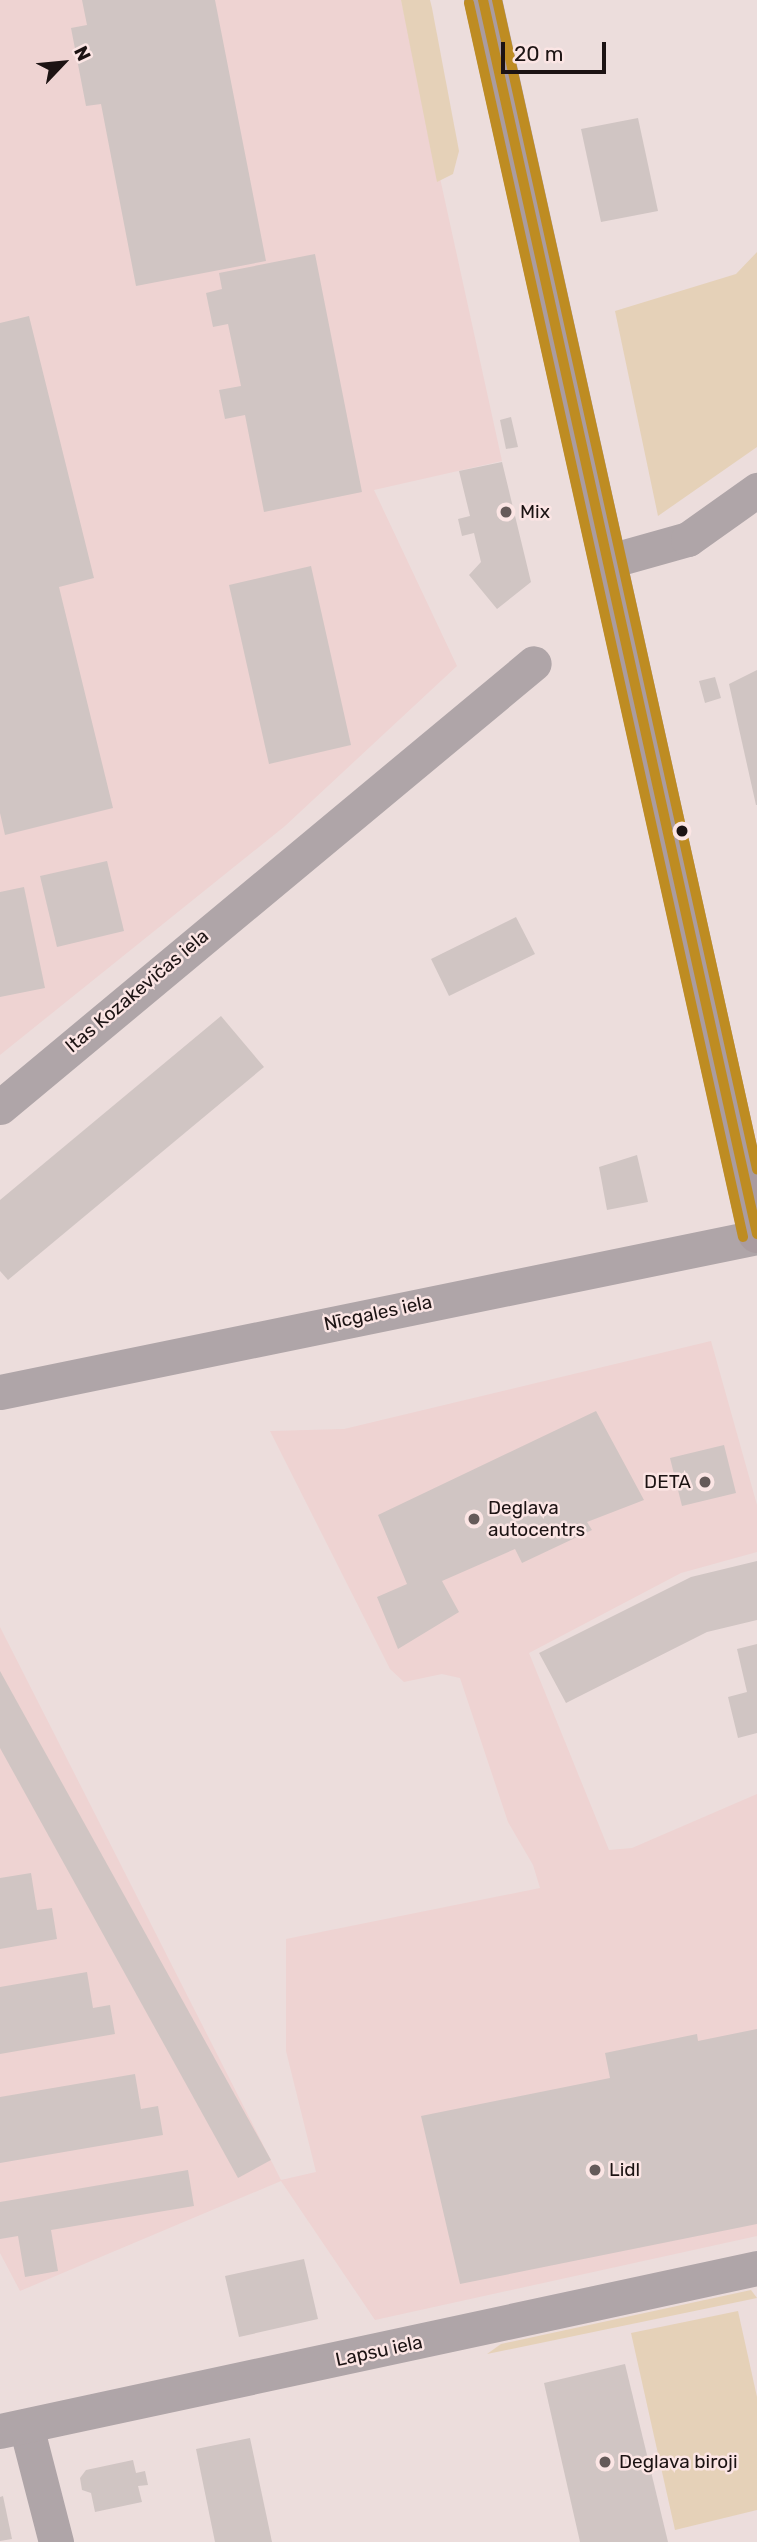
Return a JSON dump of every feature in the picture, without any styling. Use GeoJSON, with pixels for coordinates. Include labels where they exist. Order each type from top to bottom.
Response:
{"type":"FeatureCollection","features":[{"type":"Feature","properties":{"kind":"main road"},"geometry":{"type":"LineString","coordinates":[[483,0],[757,1236]]}},
{"type":"Feature","properties":{"kind":"street"},"geometry":{"type":"LineString","coordinates":[[606,562],[688,539],[757,490]]}},
{"type":"Feature","properties":{"kind":"street","name":"Itas Kozakevičas iela"},"geometry":{"type":"LineString","coordinates":[[0,1108],[534,663]]}},
{"type":"Feature","properties":{"kind":"street","name":"Nīcgales iela"},"geometry":{"type":"LineString","coordinates":[[0,1392],[757,1236]]}},
{"type":"Feature","properties":{"kind":"street","name":"Lapsu iela"},"geometry":{"type":"LineString","coordinates":[[13,2428],[757,2268]]}},
{"type":"Feature","properties":{"kind":"street"},"geometry":{"type":"LineString","coordinates":[[13,2428],[56,2542]]}},
{"type":"Feature","properties":{"kind":"shaded area"},"geometry":{"type":"Polygon","coordinates":[[[0,0],[401,0],[502,461],[374,490],[457,666],[285,826],[0,1055],[0,0]]]}},
{"type":"Feature","properties":{"kind":"shaded area"},"geometry":{"type":"Polygon","coordinates":[[[401,0],[430,0],[432,8],[459,151],[453,174],[437,182],[401,0]]]}},
{"type":"Feature","properties":{"kind":"shaded area"},"geometry":{"type":"Polygon","coordinates":[[[757,252],[757,447],[658,516],[615,311],[736,274],[757,252]]]}},
{"type":"Feature","properties":{"kind":"shaded area"},"geometry":{"type":"Polygon","coordinates":[[[711,1341],[757,1505],[757,1552],[681,1573],[529,1653],[609,1850],[632,1848],[757,1794],[757,2236],[375,2320],[281,2181],[20,2291],[0,2253],[0,1627],[281,2180],[316,2172],[286,2051],[286,1939],[540,1888],[533,1865],[508,1822],[460,1678],[442,1674],[404,1682],[390,1669],[270,1431],[344,1429],[711,1341]]]}},
{"type":"Feature","properties":{"kind":"shaded area"},"geometry":{"type":"Polygon","coordinates":[[[751,2290],[757,2298],[487,2354],[501,2344],[751,2290]]]}},
{"type":"Feature","properties":{"kind":"shaded area"},"geometry":{"type":"Polygon","coordinates":[[[738,2311],[757,2397],[757,2510],[675,2530],[631,2333],[738,2311]]]}},
{"type":"Feature","properties":{"kind":"building"},"geometry":{"type":"Polygon","coordinates":[[[82,0],[215,0],[266,261],[136,286],[101,104],[86,106],[71,28],[87,25],[82,0]]]}},
{"type":"Feature","properties":{"kind":"building"},"geometry":{"type":"Polygon","coordinates":[[[638,118],[658,211],[601,222],[581,129],[638,118]]]}},
{"type":"Feature","properties":{"kind":"building"},"geometry":{"type":"Polygon","coordinates":[[[315,254],[362,492],[264,512],[245,415],[225,419],[219,390],[241,386],[228,324],[213,327],[206,293],[222,289],[219,273],[315,254]]]}},
{"type":"Feature","properties":{"kind":"building"},"geometry":{"type":"Polygon","coordinates":[[[29,316],[94,578],[59,587],[113,808],[5,835],[0,813],[0,323],[29,316]]]}},
{"type":"Feature","properties":{"kind":"building"},"geometry":{"type":"Polygon","coordinates":[[[511,417],[518,447],[506,449],[500,420],[511,417]]]}},
{"type":"Feature","properties":{"kind":"building"},"geometry":{"type":"Polygon","coordinates":[[[502,462],[531,582],[497,609],[469,575],[481,562],[474,533],[462,536],[458,519],[470,516],[459,471],[502,462]]]}},
{"type":"Feature","properties":{"kind":"building"},"geometry":{"type":"Polygon","coordinates":[[[311,566],[351,745],[269,764],[229,585],[311,566]]]}},
{"type":"Feature","properties":{"kind":"building"},"geometry":{"type":"Polygon","coordinates":[[[757,670],[757,805],[756,805],[729,684],[757,670]]]}},
{"type":"Feature","properties":{"kind":"building"},"geometry":{"type":"Polygon","coordinates":[[[715,677],[721,698],[705,703],[699,681],[715,677]]]}},
{"type":"Feature","properties":{"kind":"building"},"geometry":{"type":"Polygon","coordinates":[[[107,861],[124,931],[57,947],[40,876],[107,861]]]}},
{"type":"Feature","properties":{"kind":"building"},"geometry":{"type":"Polygon","coordinates":[[[24,887],[45,988],[0,997],[0,892],[24,887]]]}},
{"type":"Feature","properties":{"kind":"building"},"geometry":{"type":"Polygon","coordinates":[[[516,917],[535,954],[449,996],[431,959],[516,917]]]}},
{"type":"Feature","properties":{"kind":"building"},"geometry":{"type":"Polygon","coordinates":[[[221,1016],[264,1067],[8,1280],[0,1271],[0,1200],[221,1016]]]}},
{"type":"Feature","properties":{"kind":"building"},"geometry":{"type":"Polygon","coordinates":[[[637,1155],[648,1202],[607,1210],[599,1167],[637,1155]]]}},
{"type":"Feature","properties":{"kind":"building"},"geometry":{"type":"Polygon","coordinates":[[[596,1411],[644,1500],[587,1522],[592,1530],[522,1563],[515,1549],[442,1581],[459,1612],[398,1649],[377,1597],[407,1584],[378,1515],[596,1411]]]}},
{"type":"Feature","properties":{"kind":"building","name":"DETA"},"geometry":{"type":"Polygon","coordinates":[[[724,1445],[736,1493],[682,1506],[670,1458],[724,1445]]]}},
{"type":"Feature","properties":{"kind":"building"},"geometry":{"type":"Polygon","coordinates":[[[757,1561],[757,1620],[707,1632],[566,1703],[539,1653],[691,1577],[757,1561]]]}},
{"type":"Feature","properties":{"kind":"building"},"geometry":{"type":"Polygon","coordinates":[[[757,1644],[757,1733],[738,1738],[728,1697],[747,1692],[737,1649],[757,1644]]]}},
{"type":"Feature","properties":{"kind":"building"},"geometry":{"type":"Polygon","coordinates":[[[0,1671],[271,2160],[238,2178],[0,1748],[0,1671]]]}},
{"type":"Feature","properties":{"kind":"building"},"geometry":{"type":"Polygon","coordinates":[[[31,1873],[37,1910],[52,1908],[57,1939],[0,1949],[0,1878],[31,1873]]]}},
{"type":"Feature","properties":{"kind":"building"},"geometry":{"type":"Polygon","coordinates":[[[87,1972],[93,2008],[110,2005],[115,2034],[0,2054],[0,1987],[87,1972]]]}},
{"type":"Feature","properties":{"kind":"building","name":"Lidl"},"geometry":{"type":"Polygon","coordinates":[[[757,2029],[757,2224],[460,2284],[421,2116],[610,2078],[605,2053],[697,2034],[698,2041],[757,2029]]]}},
{"type":"Feature","properties":{"kind":"building"},"geometry":{"type":"Polygon","coordinates":[[[135,2074],[141,2109],[158,2106],[163,2135],[0,2163],[0,2097],[135,2074]]]}},
{"type":"Feature","properties":{"kind":"building"},"geometry":{"type":"Polygon","coordinates":[[[188,2170],[194,2206],[51,2230],[58,2271],[25,2277],[18,2236],[0,2239],[0,2202],[188,2170]]]}},
{"type":"Feature","properties":{"kind":"building"},"geometry":{"type":"Polygon","coordinates":[[[304,2259],[318,2319],[239,2337],[225,2276],[304,2259]]]}},
{"type":"Feature","properties":{"kind":"building","name":"Deglava biroji"},"geometry":{"type":"Polygon","coordinates":[[[625,2364],[668,2542],[580,2542],[544,2383],[625,2364]]]}},
{"type":"Feature","properties":{"kind":"building"},"geometry":{"type":"Polygon","coordinates":[[[250,2438],[272,2542],[215,2542],[196,2449],[250,2438]]]}},
{"type":"Feature","properties":{"kind":"building"},"geometry":{"type":"Polygon","coordinates":[[[133,2460],[136,2473],[145,2471],[148,2485],[138,2486],[142,2502],[95,2512],[91,2493],[82,2490],[80,2478],[86,2470],[133,2460]]]}},
{"type":"Feature","properties":{"kind":"building"},"geometry":{"type":"Polygon","coordinates":[[[3,2496],[12,2539],[0,2541],[0,2497],[3,2496]]]}},
{"type":"Feature","properties":{"kind":"transit line"},"geometry":{"type":"LineString","coordinates":[[483,0],[757,1234]]}},
{"type":"Feature","properties":{"kind":"transit line"},"geometry":{"type":"LineString","coordinates":[[497,0],[757,1169]]}},
{"type":"Feature","properties":{"kind":"transit line"},"geometry":{"type":"LineString","coordinates":[[469,3],[743,1237]]}},
{"type":"Feature","properties":{"kind":"place","name":"Mix"},"geometry":{"type":"Point","coordinates":[506,512]}},
{"type":"Feature","properties":{"kind":"place","name":"DETA"},"geometry":{"type":"Point","coordinates":[705,1482]}},
{"type":"Feature","properties":{"kind":"place","name":"Deglava autocentrs"},"geometry":{"type":"Point","coordinates":[474,1519]}},
{"type":"Feature","properties":{"kind":"place","name":"Lidl"},"geometry":{"type":"Point","coordinates":[595,2170]}},
{"type":"Feature","properties":{"kind":"place","name":"Deglava biroji"},"geometry":{"type":"Point","coordinates":[605,2462]}}]}
